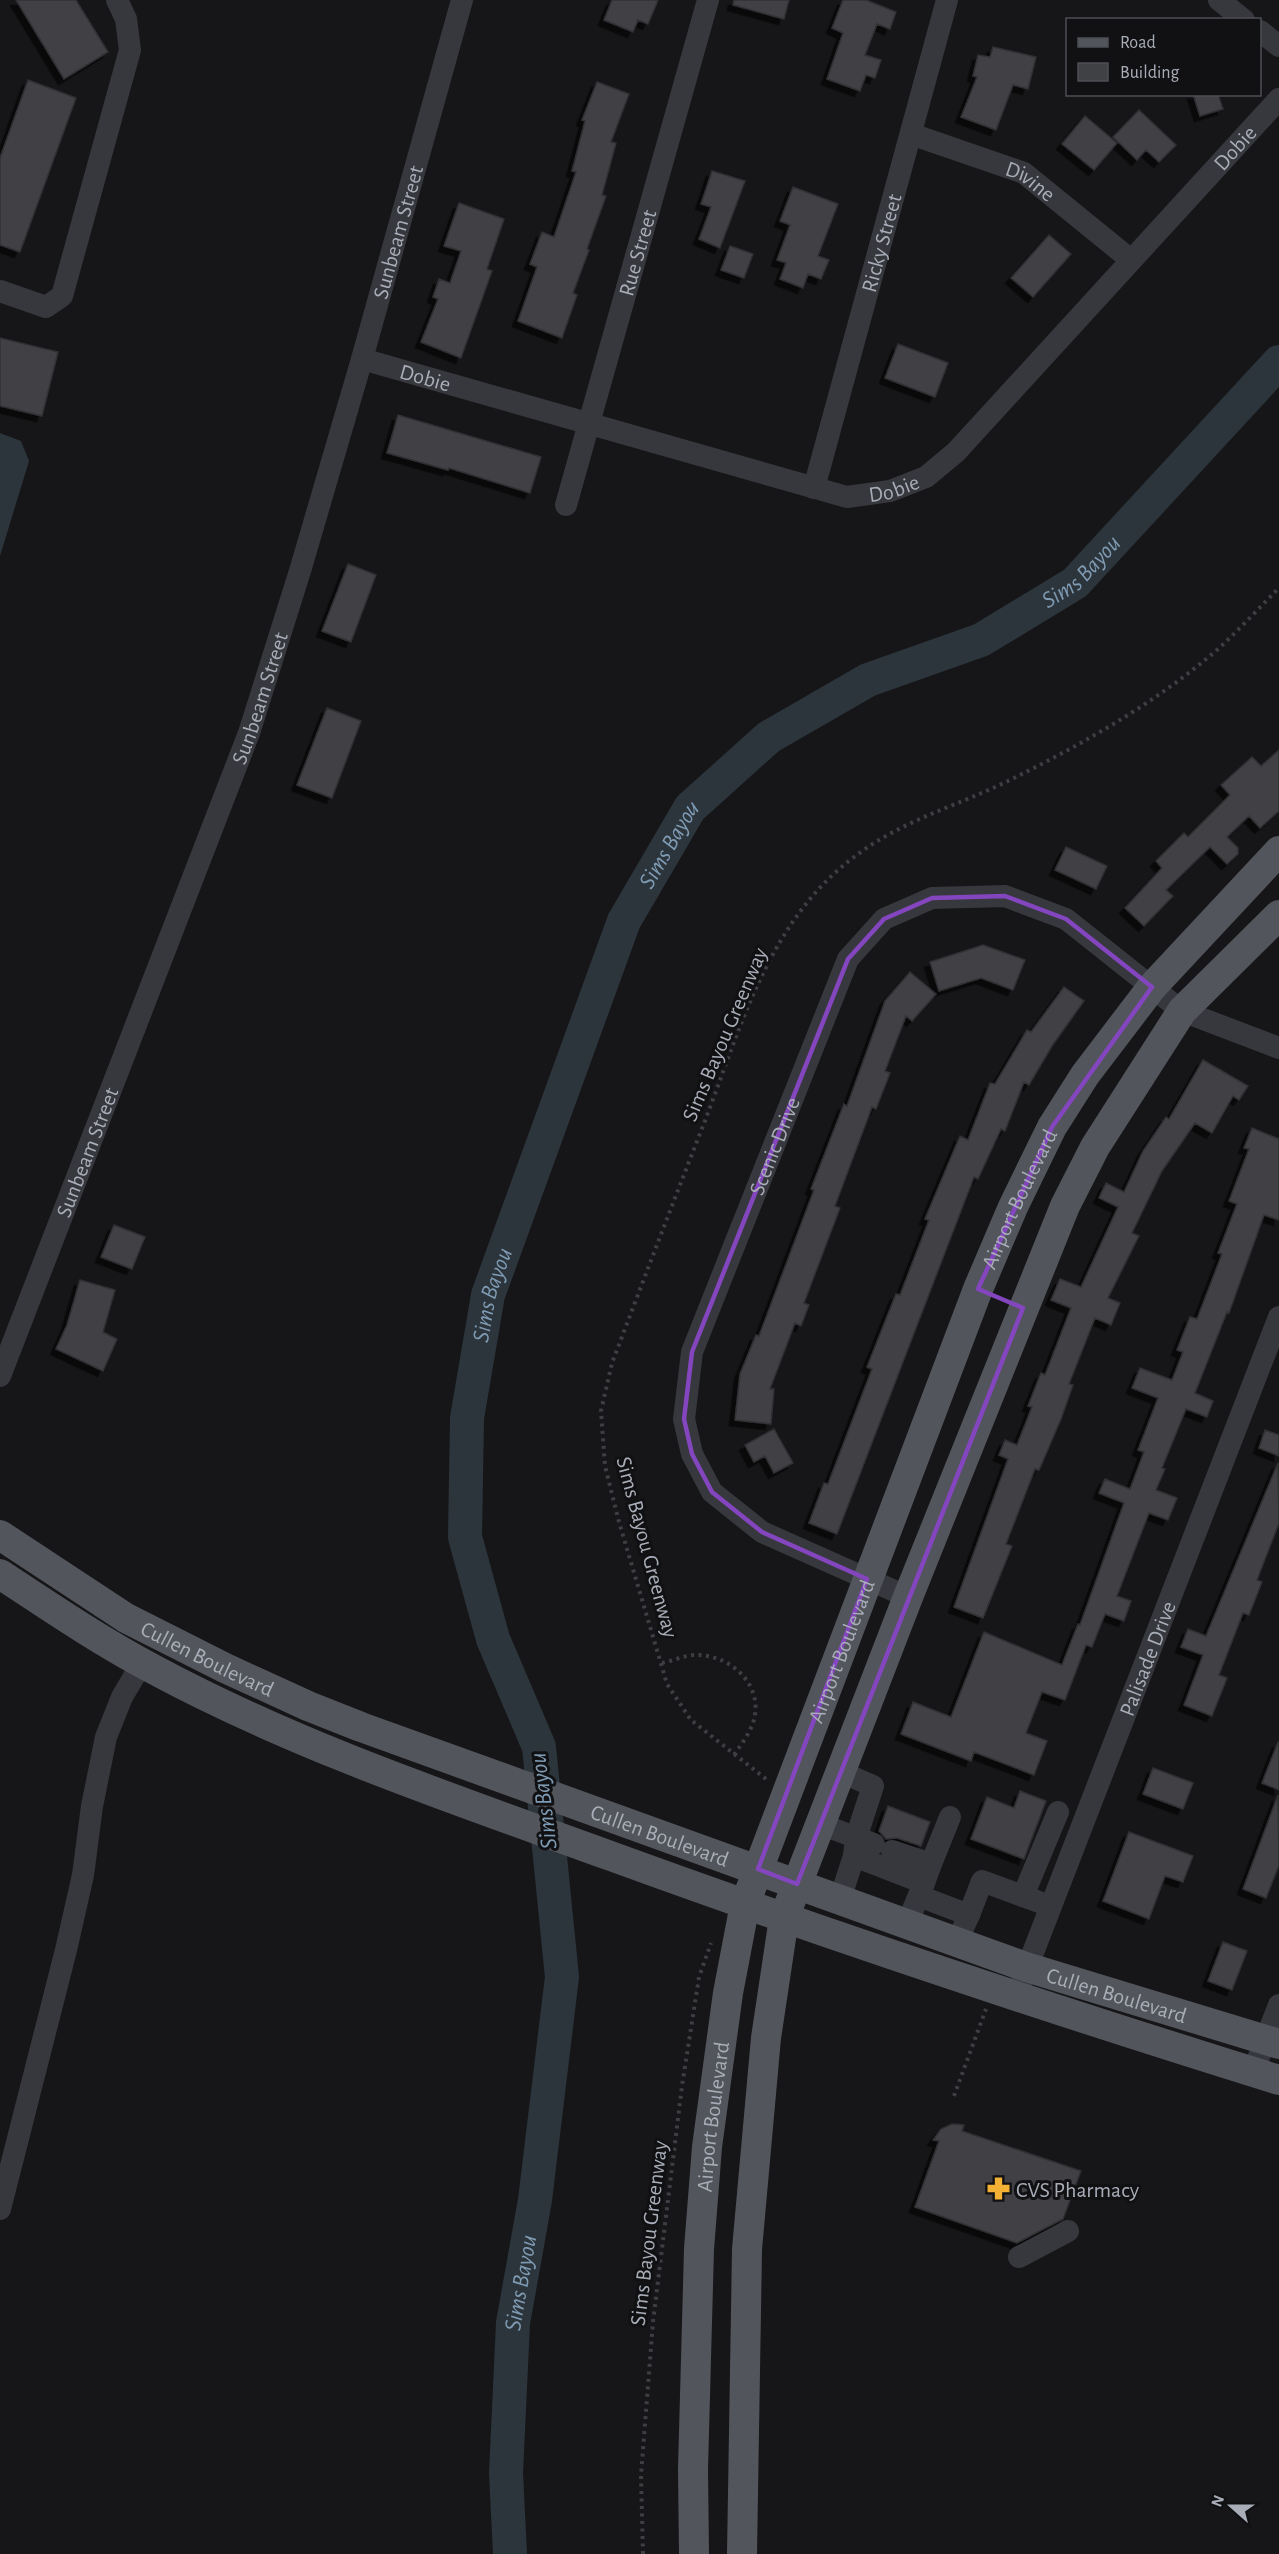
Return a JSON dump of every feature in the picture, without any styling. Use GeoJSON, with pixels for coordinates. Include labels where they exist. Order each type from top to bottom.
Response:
{"type":"FeatureCollection","features":[{"type":"Feature","properties":{"kind":"main road","name":"Airport Boulevard"},"geometry":{"type":"LineString","coordinates":[[694,2554],[693,2469],[699,2249],[710,2123],[728,1993],[745,1904],[978,1289],[1013,1207],[1052,1128],[1091,1066],[1152,987],[1279,852]]}},
{"type":"Feature","properties":{"kind":"main road","name":"Airport Boulevard"},"geometry":{"type":"LineString","coordinates":[[742,2554],[747,2248],[766,2038],[784,1918],[908,1597],[1065,1206],[1095,1147],[1182,1011],[1279,915]]}},
{"type":"Feature","properties":{"kind":"main road"},"geometry":{"type":"LineString","coordinates":[[978,1289],[1023,1308]]}},
{"type":"Feature","properties":{"kind":"main road","name":"Cullen Boulevard"},"geometry":{"type":"LineString","coordinates":[[0,1535],[126,1618],[246,1677],[397,1742],[907,1924],[963,1928],[1026,1967],[1272,2042]]}},
{"type":"Feature","properties":{"kind":"main road","name":"Cullen Boulevard"},"geometry":{"type":"LineString","coordinates":[[0,1574],[142,1663],[251,1717],[402,1781],[691,1886],[1005,1994],[1266,2076]]}},
{"type":"Feature","properties":{"kind":"main road"},"geometry":{"type":"LineString","coordinates":[[349,1758],[361,1727]]}},
{"type":"Feature","properties":{"kind":"main road"},"geometry":{"type":"LineString","coordinates":[[699,2249],[747,2248]]}},
{"type":"Feature","properties":{"kind":"street"},"geometry":{"type":"LineString","coordinates":[[0,291],[46,308],[62,296],[130,50],[126,19],[117,0]]}},
{"type":"Feature","properties":{"kind":"street","name":"Sunbeam Street"},"geometry":{"type":"LineString","coordinates":[[0,1376],[177,924],[249,733],[300,571],[362,359],[462,0]]}},
{"type":"Feature","properties":{"kind":"street","name":"Rue Street"},"geometry":{"type":"LineString","coordinates":[[566,505],[708,0]]}},
{"type":"Feature","properties":{"kind":"street","name":"Ricky Street"},"geometry":{"type":"LineString","coordinates":[[814,488],[947,0]]}},
{"type":"Feature","properties":{"kind":"street"},"geometry":{"type":"LineString","coordinates":[[1219,0],[1242,18]]}},
{"type":"Feature","properties":{"kind":"street"},"geometry":{"type":"LineString","coordinates":[[1261,32],[1279,46]]}},
{"type":"Feature","properties":{"kind":"street","name":"Dobie"},"geometry":{"type":"LineString","coordinates":[[362,359],[847,497],[890,491],[926,477],[956,452],[1279,99]]}},
{"type":"Feature","properties":{"kind":"street","name":"Divine"},"geometry":{"type":"LineString","coordinates":[[911,134],[1024,173],[1131,260]]}},
{"type":"Feature","properties":{"kind":"street","name":"Scenic Drive"},"geometry":{"type":"LineString","coordinates":[[908,1597],[762,1532],[712,1492],[692,1454],[684,1419],[692,1352],[848,959],[884,919],[932,898],[1005,896],[1066,919],[1182,1011],[1279,1048]]}},
{"type":"Feature","properties":{"kind":"street","name":"Palisade Drive"},"geometry":{"type":"LineString","coordinates":[[1005,1994],[1026,1967],[1279,1317]]}},
{"type":"Feature","properties":{"kind":"street"},"geometry":{"type":"LineString","coordinates":[[0,2209],[83,1875],[92,1806],[106,1737],[122,1697],[142,1663]]}},
{"type":"Feature","properties":{"kind":"street"},"geometry":{"type":"LineString","coordinates":[[840,1899],[869,1847],[873,1786],[841,1772]]}},
{"type":"Feature","properties":{"kind":"street"},"geometry":{"type":"LineString","coordinates":[[1023,1896],[1058,1812]]}},
{"type":"Feature","properties":{"kind":"street"},"geometry":{"type":"LineString","coordinates":[[907,1924],[950,1817]]}},
{"type":"Feature","properties":{"kind":"street"},"geometry":{"type":"LineString","coordinates":[[820,1824],[869,1847],[925,1881],[963,1928],[982,1881],[1050,1906]]}},
{"type":"Feature","properties":{"kind":"street"},"geometry":{"type":"LineString","coordinates":[[869,1847],[925,1881]]}},
{"type":"Feature","properties":{"kind":"street"},"geometry":{"type":"LineString","coordinates":[[1266,2076],[1279,2005]]}},
{"type":"Feature","properties":{"kind":"street"},"geometry":{"type":"LineString","coordinates":[[1019,2257],[1068,2231]]}},
{"type":"Feature","properties":{"kind":"path","name":"Sims Bayou Greenway"},"geometry":{"type":"LineString","coordinates":[[769,1780],[691,1720],[667,1684],[619,1522],[605,1466],[601,1411],[612,1363],[749,1006],[790,923],[836,871],[872,844],[915,819],[1016,778],[1107,728],[1164,692],[1218,648],[1279,588]]}},
{"type":"Feature","properties":{"kind":"path","name":"Sims Bayou Greenway"},"geometry":{"type":"LineString","coordinates":[[662,1663],[698,1655],[731,1663],[748,1679],[756,1706],[753,1723],[734,1755]]}},
{"type":"Feature","properties":{"kind":"path","name":"Sims Bayou Greenway"},"geometry":{"type":"LineString","coordinates":[[643,2554],[641,2475],[653,2322],[682,2086],[699,1977],[712,1940]]}},
{"type":"Feature","properties":{"kind":"path"},"geometry":{"type":"LineString","coordinates":[[954,2096],[1005,1994]]}},
{"type":"Feature","properties":{"kind":"highlighted area"},"geometry":{"type":"Polygon","coordinates":[[[1005,896],[1066,919],[1152,987],[1052,1127],[978,1289],[1023,1308],[797,1884],[758,1869],[867,1579],[762,1532],[712,1492],[692,1454],[684,1419],[692,1352],[848,959],[884,919],[932,898],[1005,896]]]}},
{"type":"Feature","properties":{"kind":"shaded area"},"geometry":{"type":"Polygon","coordinates":[[[0,433],[21,441],[29,461],[0,556],[0,433]]]}},
{"type":"Feature","properties":{"kind":"building"},"geometry":{"type":"Polygon","coordinates":[[[16,0],[76,0],[108,52],[64,79],[16,0]]]}},
{"type":"Feature","properties":{"kind":"building"},"geometry":{"type":"Polygon","coordinates":[[[612,0],[658,0],[648,24],[638,20],[633,32],[604,20],[612,0]]]}},
{"type":"Feature","properties":{"kind":"building"},"geometry":{"type":"Polygon","coordinates":[[[734,0],[789,0],[784,19],[733,5],[734,0]]]}},
{"type":"Feature","properties":{"kind":"building"},"geometry":{"type":"Polygon","coordinates":[[[843,0],[866,0],[896,12],[890,29],[877,24],[865,55],[881,60],[875,78],[866,75],[860,91],[827,79],[843,33],[832,28],[843,0]]]}},
{"type":"Feature","properties":{"kind":"building"},"geometry":{"type":"Polygon","coordinates":[[[993,47],[1036,57],[1028,89],[1013,85],[996,130],[961,117],[977,77],[973,76],[978,55],[990,57],[993,47]]]}},
{"type":"Feature","properties":{"kind":"building"},"geometry":{"type":"Polygon","coordinates":[[[28,80],[76,98],[20,252],[0,245],[0,158],[28,80]]]}},
{"type":"Feature","properties":{"kind":"building"},"geometry":{"type":"Polygon","coordinates":[[[597,82],[629,94],[611,142],[616,143],[602,195],[606,196],[573,293],[577,295],[562,338],[518,321],[537,267],[530,264],[542,232],[554,237],[576,172],[572,171],[585,121],[582,120],[597,82]]]}},
{"type":"Feature","properties":{"kind":"building"},"geometry":{"type":"Polygon","coordinates":[[[1194,96],[1219,96],[1223,109],[1200,116],[1194,96]]]}},
{"type":"Feature","properties":{"kind":"building"},"geometry":{"type":"Polygon","coordinates":[[[1139,110],[1176,145],[1159,162],[1146,150],[1137,160],[1113,137],[1139,110]]]}},
{"type":"Feature","properties":{"kind":"building"},"geometry":{"type":"Polygon","coordinates":[[[1085,116],[1117,143],[1094,170],[1062,144],[1085,116]]]}},
{"type":"Feature","properties":{"kind":"building"},"geometry":{"type":"Polygon","coordinates":[[[712,171],[745,181],[720,248],[699,239],[711,207],[701,204],[712,171]]]}},
{"type":"Feature","properties":{"kind":"building"},"geometry":{"type":"Polygon","coordinates":[[[793,187],[838,204],[818,256],[829,260],[821,279],[808,274],[803,288],[780,279],[786,263],[777,260],[790,225],[780,221],[793,187]]]}},
{"type":"Feature","properties":{"kind":"building"},"geometry":{"type":"Polygon","coordinates":[[[459,203],[504,219],[487,269],[492,271],[461,358],[421,342],[438,299],[433,297],[439,279],[450,283],[461,251],[444,246],[459,203]]]}},
{"type":"Feature","properties":{"kind":"building"},"geometry":{"type":"Polygon","coordinates":[[[1049,235],[1071,254],[1033,297],[1011,278],[1049,235]]]}},
{"type":"Feature","properties":{"kind":"building"},"geometry":{"type":"Polygon","coordinates":[[[730,246],[753,254],[744,278],[721,270],[730,246]]]}},
{"type":"Feature","properties":{"kind":"building"},"geometry":{"type":"Polygon","coordinates":[[[0,338],[58,352],[42,416],[0,406],[0,338]]]}},
{"type":"Feature","properties":{"kind":"building"},"geometry":{"type":"Polygon","coordinates":[[[898,344],[948,363],[935,397],[885,378],[898,344]]]}},
{"type":"Feature","properties":{"kind":"building"},"geometry":{"type":"Polygon","coordinates":[[[398,415],[541,457],[530,493],[449,468],[448,470],[387,453],[398,415]]]}},
{"type":"Feature","properties":{"kind":"building"},"geometry":{"type":"Polygon","coordinates":[[[348,564],[376,575],[351,642],[322,631],[348,564]]]}},
{"type":"Feature","properties":{"kind":"building"},"geometry":{"type":"Polygon","coordinates":[[[327,708],[361,721],[332,798],[297,785],[327,708]]]}},
{"type":"Feature","properties":{"kind":"building"},"geometry":{"type":"Polygon","coordinates":[[[1279,750],[1279,811],[1260,828],[1249,816],[1227,837],[1238,848],[1238,854],[1227,864],[1210,847],[1166,890],[1173,896],[1144,926],[1125,908],[1162,868],[1156,861],[1184,833],[1188,837],[1230,795],[1221,785],[1252,757],[1261,766],[1279,750]]]}},
{"type":"Feature","properties":{"kind":"building"},"geometry":{"type":"Polygon","coordinates":[[[1066,847],[1107,866],[1096,889],[1055,870],[1066,847]]]}},
{"type":"Feature","properties":{"kind":"building"},"geometry":{"type":"Polygon","coordinates":[[[983,945],[1025,960],[1013,990],[981,978],[939,991],[930,962],[983,945]]]}},
{"type":"Feature","properties":{"kind":"building"},"geometry":{"type":"Polygon","coordinates":[[[910,972],[936,994],[912,1021],[906,1016],[885,1071],[890,1073],[876,1109],[872,1107],[835,1206],[840,1208],[804,1303],[809,1305],[801,1326],[795,1323],[770,1389],[774,1389],[771,1424],[735,1420],[740,1374],[756,1335],[759,1336],[844,1104],[847,1106],[885,1001],[910,972]]]}},
{"type":"Feature","properties":{"kind":"building"},"geometry":{"type":"Polygon","coordinates":[[[1064,987],[1084,1001],[1052,1046],[1029,1085],[1024,1082],[1005,1131],[1001,1129],[978,1179],[974,1177],[837,1534],[809,1523],[824,1483],[828,1484],[872,1369],[867,1367],[896,1294],[900,1295],[929,1220],[925,1219],[960,1136],[968,1140],[990,1083],[995,1084],[1027,1030],[1031,1032],[1064,987]]]}},
{"type":"Feature","properties":{"kind":"building"},"geometry":{"type":"Polygon","coordinates":[[[1203,1060],[1248,1086],[1239,1100],[1233,1096],[1212,1133],[1195,1123],[1162,1171],[1132,1233],[1139,1236],[1108,1298],[1120,1303],[1111,1325],[1095,1318],[1069,1384],[1073,1385],[1061,1419],[1039,1470],[1035,1469],[1006,1544],[1012,1546],[983,1618],[954,1607],[1008,1459],[999,1455],[1005,1440],[1017,1445],[1032,1407],[1028,1406],[1041,1373],[1045,1375],[1071,1308],[1051,1300],[1060,1279],[1081,1287],[1118,1207],[1099,1198],[1106,1183],[1124,1192],[1143,1151],[1166,1117],[1169,1119],[1203,1060]]]}},
{"type":"Feature","properties":{"kind":"building"},"geometry":{"type":"Polygon","coordinates":[[[1252,1128],[1279,1139],[1279,1220],[1264,1215],[1229,1313],[1227,1312],[1195,1393],[1213,1401],[1207,1417],[1186,1409],[1162,1468],[1165,1469],[1156,1490],[1177,1498],[1168,1520],[1149,1513],[1117,1596],[1131,1601],[1124,1621],[1105,1614],[1092,1647],[1086,1645],[1065,1700],[1042,1692],[1026,1733],[1047,1741],[1034,1775],[974,1752],[971,1761],[901,1734],[913,1702],[951,1717],[984,1632],[1062,1665],[1078,1624],[1080,1625],[1124,1503],[1099,1493],[1105,1479],[1130,1489],[1144,1452],[1138,1450],[1158,1398],[1132,1388],[1140,1368],[1172,1380],[1183,1352],[1177,1350],[1190,1317],[1197,1319],[1222,1254],[1218,1253],[1237,1204],[1229,1201],[1249,1149],[1244,1148],[1252,1128]]]}},
{"type":"Feature","properties":{"kind":"building"},"geometry":{"type":"Polygon","coordinates":[[[114,1225],[145,1237],[132,1269],[101,1257],[114,1225]]]}},
{"type":"Feature","properties":{"kind":"building"},"geometry":{"type":"Polygon","coordinates":[[[80,1280],[115,1290],[103,1332],[117,1339],[103,1371],[56,1349],[67,1325],[80,1280]]]}},
{"type":"Feature","properties":{"kind":"building"},"geometry":{"type":"Polygon","coordinates":[[[774,1429],[793,1463],[774,1473],[765,1456],[754,1462],[745,1445],[774,1429]]]}},
{"type":"Feature","properties":{"kind":"building"},"geometry":{"type":"Polygon","coordinates":[[[1265,1430],[1279,1435],[1279,1456],[1259,1448],[1265,1430]]]}},
{"type":"Feature","properties":{"kind":"building"},"geometry":{"type":"Polygon","coordinates":[[[1278,1463],[1279,1523],[1257,1580],[1262,1582],[1249,1615],[1243,1613],[1219,1675],[1227,1678],[1212,1716],[1184,1705],[1203,1655],[1181,1647],[1188,1629],[1206,1636],[1278,1463]]]}},
{"type":"Feature","properties":{"kind":"building"},"geometry":{"type":"Polygon","coordinates":[[[1279,1743],[1279,1790],[1262,1783],[1279,1743]]]}},
{"type":"Feature","properties":{"kind":"building"},"geometry":{"type":"Polygon","coordinates":[[[1153,1768],[1193,1783],[1183,1809],[1143,1794],[1153,1768]]]}},
{"type":"Feature","properties":{"kind":"building"},"geometry":{"type":"Polygon","coordinates":[[[1020,1791],[1046,1801],[1024,1859],[971,1839],[987,1797],[1014,1808],[1020,1791]]]}},
{"type":"Feature","properties":{"kind":"building"},"geometry":{"type":"Polygon","coordinates":[[[1278,1795],[1279,1865],[1266,1898],[1243,1889],[1278,1795]]]}},
{"type":"Feature","properties":{"kind":"building"},"geometry":{"type":"Polygon","coordinates":[[[888,1806],[930,1822],[921,1846],[897,1838],[886,1839],[879,1831],[888,1806]]]}},
{"type":"Feature","properties":{"kind":"building"},"geometry":{"type":"Polygon","coordinates":[[[1129,1832],[1193,1856],[1183,1882],[1165,1876],[1149,1919],[1103,1901],[1129,1832]]]}},
{"type":"Feature","properties":{"kind":"building"},"geometry":{"type":"Polygon","coordinates":[[[1223,1942],[1247,1951],[1232,1990],[1208,1981],[1223,1942]]]}},
{"type":"Feature","properties":{"kind":"building","name":"CVS Pharmacy"},"geometry":{"type":"Polygon","coordinates":[[[952,2124],[964,2125],[962,2131],[1081,2171],[1063,2219],[1017,2243],[915,2207],[939,2141],[933,2140],[941,2129],[952,2124]]]}},
{"type":"Feature","properties":{"kind":"waterway","name":"Sims Bayou"},"geometry":{"type":"LineString","coordinates":[[510,2554],[506,2473],[513,2323],[535,2200],[562,1977],[539,1747],[493,1639],[465,1537],[467,1418],[488,1295],[624,921],[690,808],[769,737],[868,680],[981,640],[1075,583],[1279,362]]}},
{"type":"Feature","properties":{"kind":"place","name":"CVS Pharmacy"},"geometry":{"type":"Point","coordinates":[998,2189]}}]}
